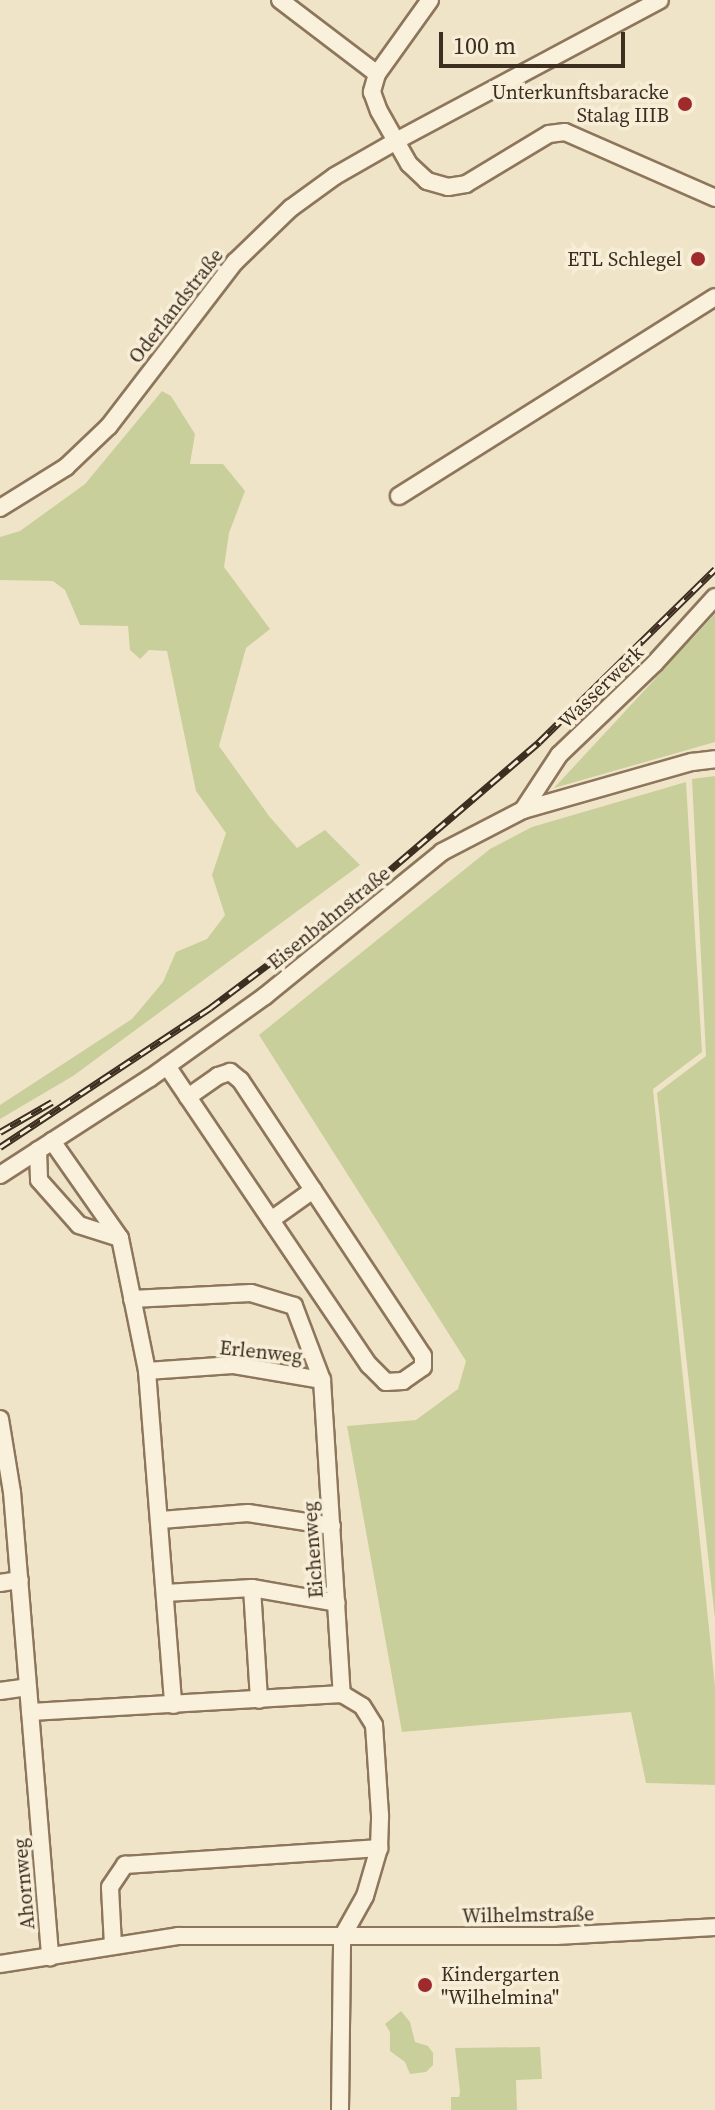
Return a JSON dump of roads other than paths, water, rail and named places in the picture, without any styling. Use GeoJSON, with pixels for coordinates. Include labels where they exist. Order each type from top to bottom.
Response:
{"type":"FeatureCollection","features":[{"type":"Feature","properties":{"kind":"street"},"geometry":{"type":"LineString","coordinates":[[280,0],[377,74]]}},
{"type":"Feature","properties":{"kind":"street"},"geometry":{"type":"LineString","coordinates":[[430,0],[377,74],[372,92],[409,164],[427,181],[448,187],[466,184],[549,134],[565,132],[715,198]]}},
{"type":"Feature","properties":{"kind":"street","name":"Oderlandstraße"},"geometry":{"type":"LineString","coordinates":[[0,508],[66,467],[109,426],[235,262],[262,234],[335,176],[660,0]]}},
{"type":"Feature","properties":{"kind":"street"},"geometry":{"type":"LineString","coordinates":[[399,496],[715,297]]}},
{"type":"Feature","properties":{"kind":"street","name":"Wasserwerk"},"geometry":{"type":"LineString","coordinates":[[523,810],[559,755],[655,663],[715,597]]}},
{"type":"Feature","properties":{"kind":"street","name":"Eisenbahnstraße"},"geometry":{"type":"LineString","coordinates":[[0,1175],[167,1066],[265,996],[442,852],[523,810],[692,762],[715,759]]}},
{"type":"Feature","properties":{"kind":"street"},"geometry":{"type":"LineString","coordinates":[[167,1066],[369,1365],[386,1382],[403,1381],[423,1367],[423,1356],[240,1080],[230,1072],[218,1076],[188,1097]]}},
{"type":"Feature","properties":{"kind":"street"},"geometry":{"type":"LineString","coordinates":[[45,1146],[120,1238],[147,1371],[173,1705]]}},
{"type":"Feature","properties":{"kind":"street"},"geometry":{"type":"LineString","coordinates":[[45,1146],[39,1180],[79,1225],[120,1238]]}},
{"type":"Feature","properties":{"kind":"street"},"geometry":{"type":"LineString","coordinates":[[271,1220],[313,1190]]}},
{"type":"Feature","properties":{"kind":"street","name":"Eichenweg"},"geometry":{"type":"LineString","coordinates":[[132,1299],[251,1293],[294,1306],[322,1380],[342,1694]]}},
{"type":"Feature","properties":{"kind":"street","name":"Erlenweg"},"geometry":{"type":"LineString","coordinates":[[147,1371],[233,1365],[322,1380]]}},
{"type":"Feature","properties":{"kind":"street","name":"Ahornweg"},"geometry":{"type":"LineString","coordinates":[[0,1419],[20,1580],[50,1957]]}},
{"type":"Feature","properties":{"kind":"street"},"geometry":{"type":"LineString","coordinates":[[161,1520],[248,1513],[332,1526]]}},
{"type":"Feature","properties":{"kind":"street"},"geometry":{"type":"LineString","coordinates":[[0,1583],[20,1580]]}},
{"type":"Feature","properties":{"kind":"street"},"geometry":{"type":"LineString","coordinates":[[165,1593],[252,1588],[337,1603]]}},
{"type":"Feature","properties":{"kind":"street"},"geometry":{"type":"LineString","coordinates":[[252,1588],[259,1700]]}},
{"type":"Feature","properties":{"kind":"street"},"geometry":{"type":"LineString","coordinates":[[0,1691],[28,1687]]}},
{"type":"Feature","properties":{"kind":"street"},"geometry":{"type":"LineString","coordinates":[[30,1712],[342,1694],[362,1706],[374,1725],[380,1776],[379,1848],[365,1896],[342,1937],[340,2110]]}},
{"type":"Feature","properties":{"kind":"street"},"geometry":{"type":"LineString","coordinates":[[113,1945],[110,1887],[125,1865],[379,1848]]}},
{"type":"Feature","properties":{"kind":"street","name":"Wilhelmstraße"},"geometry":{"type":"LineString","coordinates":[[0,1964],[178,1936],[556,1936],[715,1927]]}},
{"type":"Feature","properties":{"kind":"railway"},"geometry":{"type":"LineString","coordinates":[[0,1147],[210,1008],[363,893],[539,742],[715,569]]}},
{"type":"Feature","properties":{"kind":"railway"},"geometry":{"type":"LineString","coordinates":[[0,1132],[52,1102]]}},
{"type":"Feature","properties":{"kind":"place","name":"Unterkunftsbaracke Stalag IIIB"},"geometry":{"type":"Point","coordinates":[685,104]}},
{"type":"Feature","properties":{"kind":"place","name":"ETL Schlegel"},"geometry":{"type":"Point","coordinates":[698,259]}},
{"type":"Feature","properties":{"kind":"place","name":"Kindergarten \"Wilhelmina\""},"geometry":{"type":"Point","coordinates":[425,1985]}}]}
